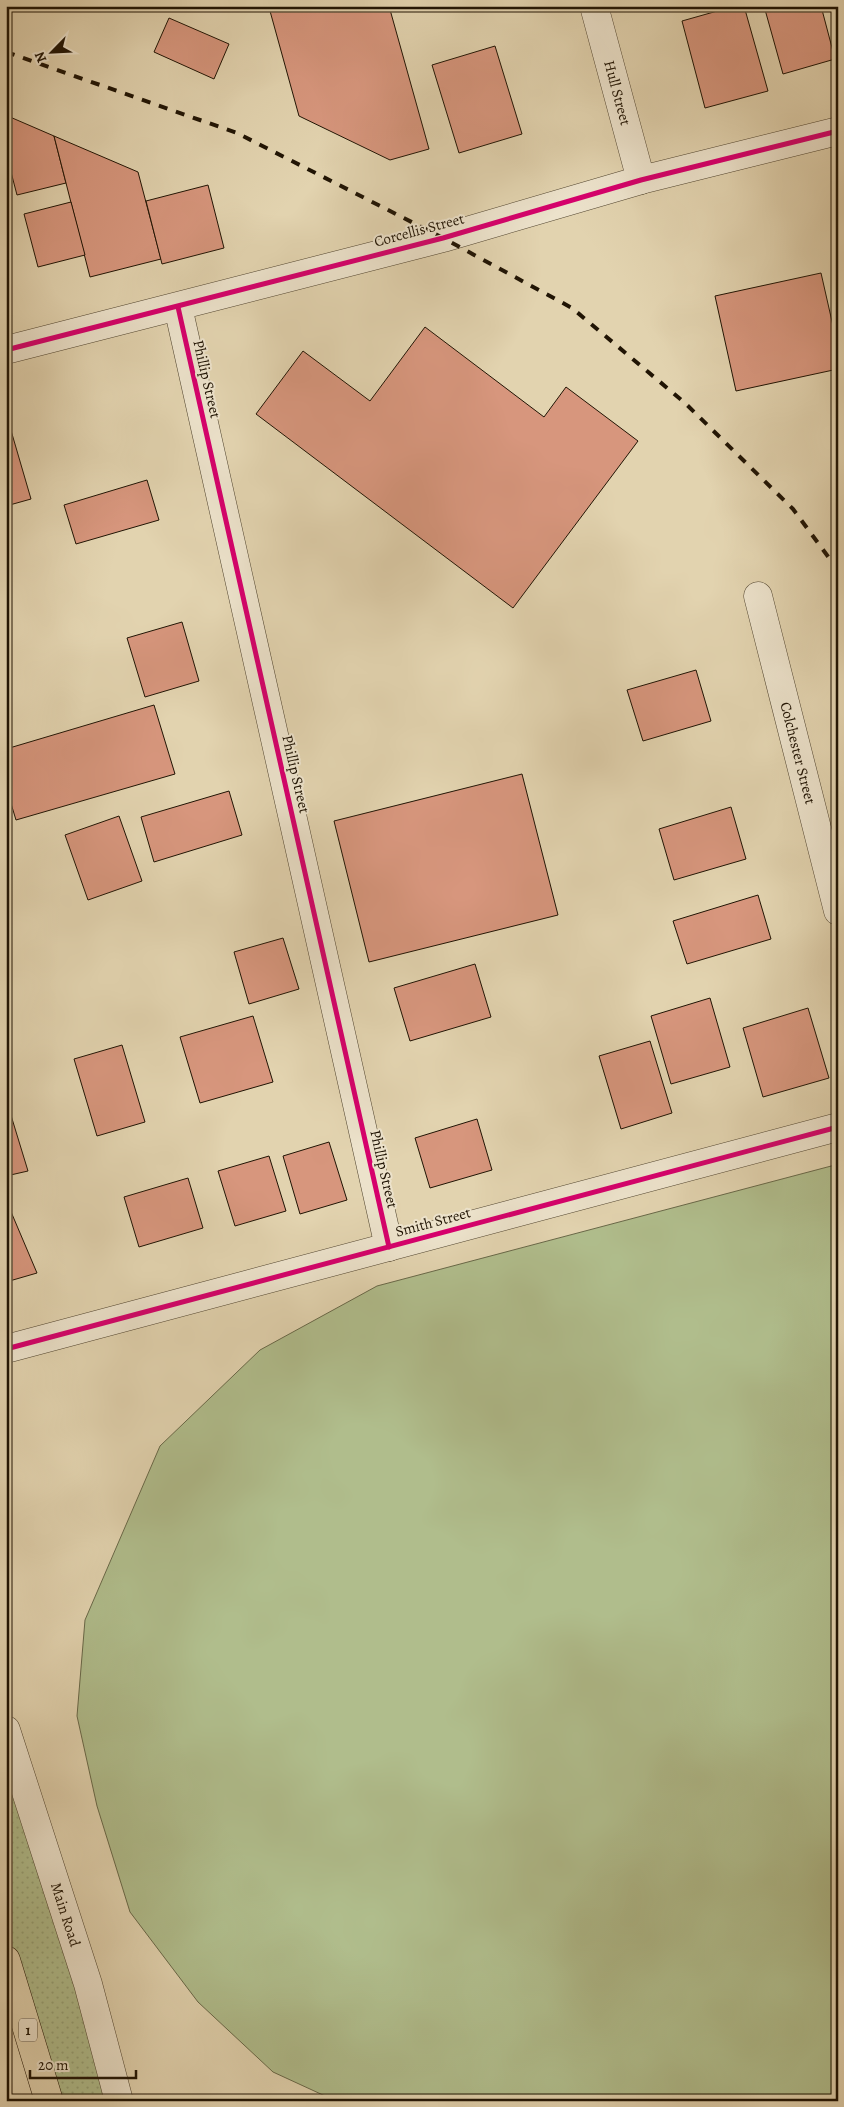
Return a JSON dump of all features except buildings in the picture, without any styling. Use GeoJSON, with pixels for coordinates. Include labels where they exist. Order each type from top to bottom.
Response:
{"type":"FeatureCollection","features":[{"type":"Feature","properties":{"kind":"highway","name":"1"},"geometry":{"type":"LineString","coordinates":[[6,1960],[49,2101]]}},
{"type":"Feature","properties":{"kind":"street","name":"Hull Street"},"geometry":{"type":"LineString","coordinates":[[594,6],[641,180]]}},
{"type":"Feature","properties":{"kind":"street","name":"Corcellis Street"},"geometry":{"type":"LineString","coordinates":[[6,350],[443,238],[641,180],[838,131]]}},
{"type":"Feature","properties":{"kind":"street","name":"Phillip Street"},"geometry":{"type":"LineString","coordinates":[[178,307],[389,1247]]}},
{"type":"Feature","properties":{"kind":"street","name":"Colchester Street"},"geometry":{"type":"LineString","coordinates":[[758,596],[838,911]]}},
{"type":"Feature","properties":{"kind":"street","name":"Smith Street"},"geometry":{"type":"LineString","coordinates":[[6,1349],[838,1127]]}},
{"type":"Feature","properties":{"kind":"street","name":"Main Road"},"geometry":{"type":"LineString","coordinates":[[6,1730],[88,1984],[118,2101]]}},
{"type":"Feature","properties":{"kind":"green space"},"geometry":{"type":"Polygon","coordinates":[[[838,1165],[838,2101],[336,2101],[273,2072],[198,2002],[130,1912],[97,1806],[77,1716],[85,1620],[160,1446],[260,1350],[377,1286],[838,1165]]]}},
{"type":"Feature","properties":{"kind":"green space"},"geometry":{"type":"Polygon","coordinates":[[[6,1733],[119,2101],[49,2101],[6,1960],[6,1733]]]}},
{"type":"Feature","properties":{"kind":"railway"},"geometry":{"type":"LineString","coordinates":[[6,52],[237,133],[443,238],[572,308],[685,403],[793,509],[838,570]]}},
{"type":"Feature","properties":{"kind":"cycle path"},"geometry":{"type":"LineString","coordinates":[[6,350],[443,238],[641,180],[838,131]]}},
{"type":"Feature","properties":{"kind":"cycle path"},"geometry":{"type":"LineString","coordinates":[[178,307],[389,1247]]}},
{"type":"Feature","properties":{"kind":"cycle path"},"geometry":{"type":"LineString","coordinates":[[6,1349],[838,1127]]}}]}
